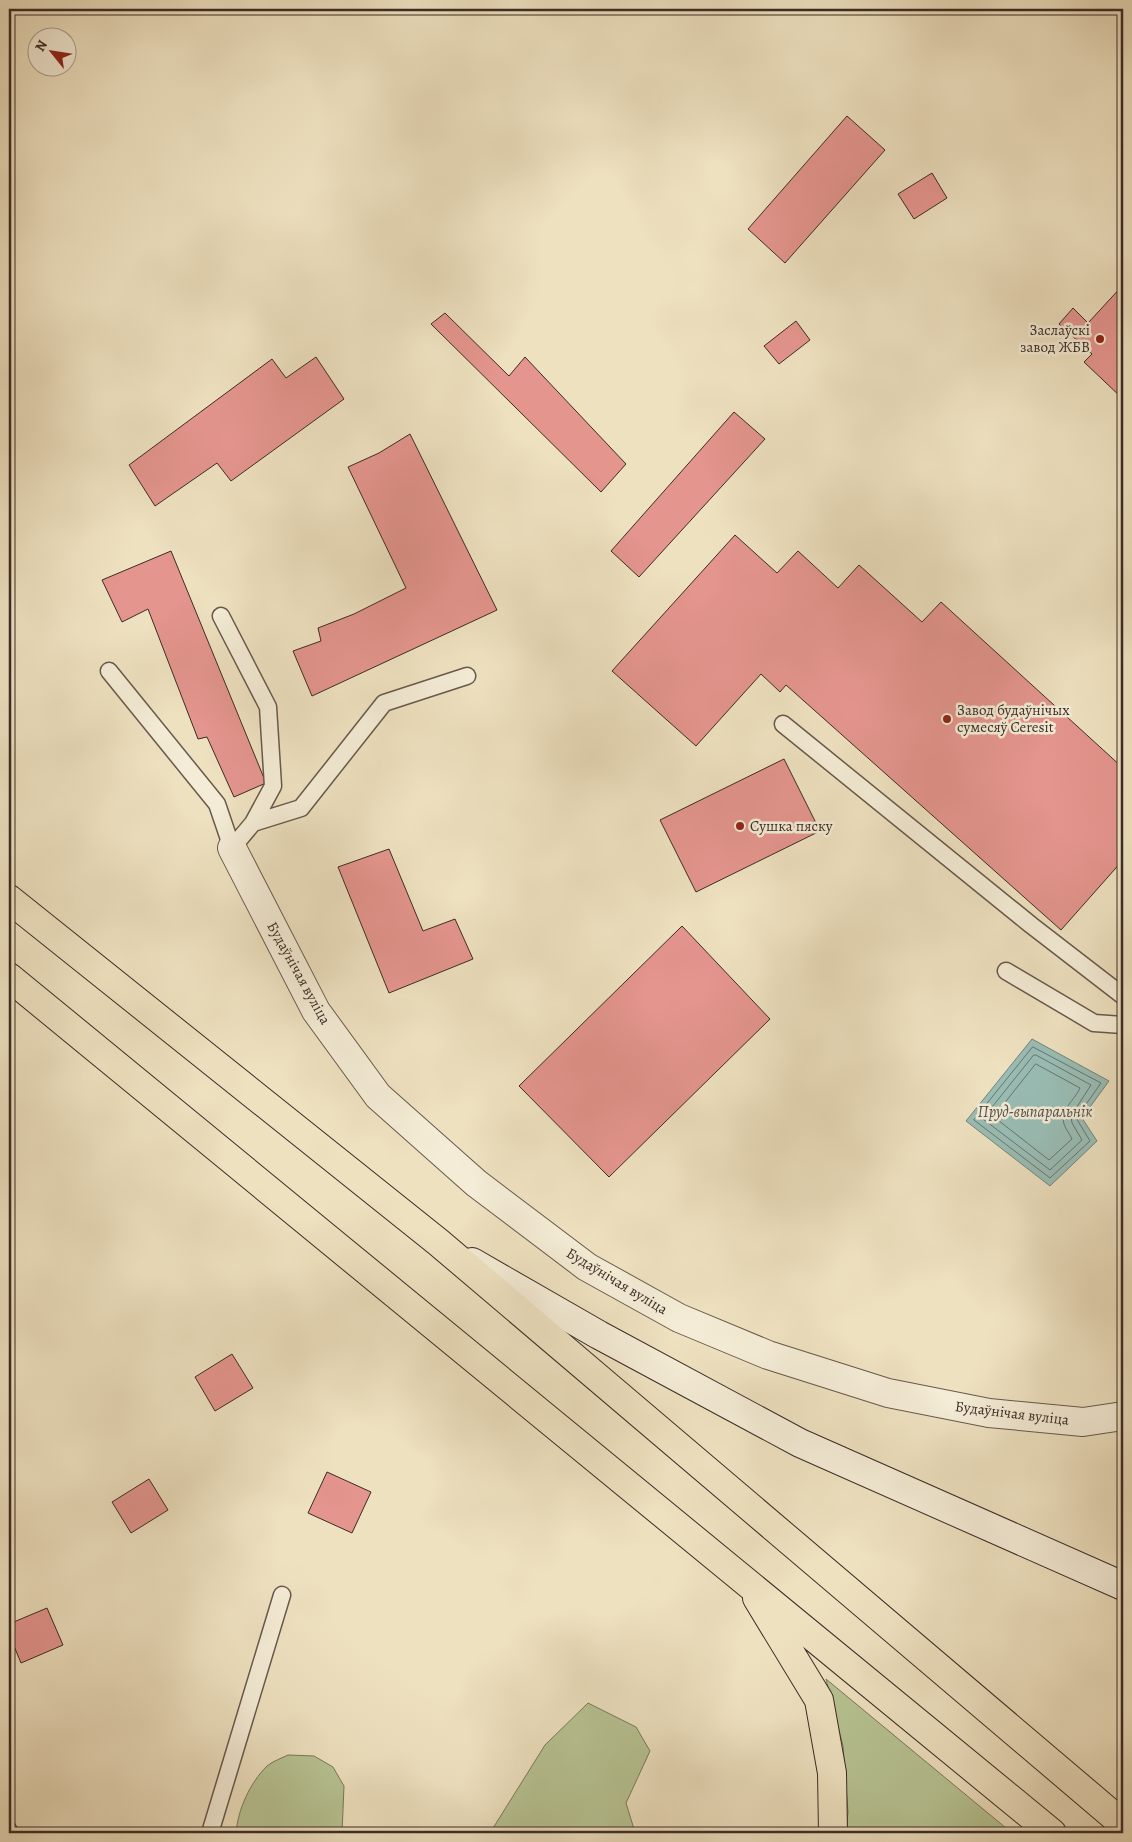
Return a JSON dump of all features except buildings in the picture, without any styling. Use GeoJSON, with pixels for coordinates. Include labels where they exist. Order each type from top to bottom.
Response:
{"type":"FeatureCollection","features":[{"type":"Feature","properties":{"kind":"highway"},"geometry":{"type":"LineString","coordinates":[[9,899],[438,1242],[1123,1824]]}},
{"type":"Feature","properties":{"kind":"highway"},"geometry":{"type":"LineString","coordinates":[[9,977],[1052,1833]]}},
{"type":"Feature","properties":{"kind":"highway"},"geometry":{"type":"LineString","coordinates":[[746,1580],[819,1700],[832,1773],[833,1833]]}},
{"type":"Feature","properties":{"kind":"street","name":"Будаўнічая вуліца"},"geometry":{"type":"LineString","coordinates":[[232,848],[316,1011],[378,1096],[476,1183],[587,1267],[679,1318],[768,1354],[888,1393],[988,1413],[1083,1422],[1123,1416]]}},
{"type":"Feature","properties":{"kind":"street"},"geometry":{"type":"LineString","coordinates":[[438,1242],[598,1335],[800,1444],[1123,1586]]}},
{"type":"Feature","properties":{"kind":"lane"},"geometry":{"type":"LineString","coordinates":[[221,616],[268,706],[273,786],[253,823],[232,848]]}},
{"type":"Feature","properties":{"kind":"lane"},"geometry":{"type":"LineString","coordinates":[[109,671],[217,804],[232,848]]}},
{"type":"Feature","properties":{"kind":"lane"},"geometry":{"type":"LineString","coordinates":[[253,823],[301,808],[384,703],[467,676]]}},
{"type":"Feature","properties":{"kind":"lane"},"geometry":{"type":"LineString","coordinates":[[783,724],[1123,996]]}},
{"type":"Feature","properties":{"kind":"lane"},"geometry":{"type":"LineString","coordinates":[[1006,971],[1094,1023],[1123,1025]]}},
{"type":"Feature","properties":{"kind":"lane"},"geometry":{"type":"LineString","coordinates":[[210,1833],[282,1595]]}},
{"type":"Feature","properties":{"kind":"green space"},"geometry":{"type":"Polygon","coordinates":[[[826,1679],[1012,1833],[846,1833],[848,1812],[843,1746],[826,1679]]]}},
{"type":"Feature","properties":{"kind":"green space"},"geometry":{"type":"Polygon","coordinates":[[[588,1703],[636,1727],[650,1751],[626,1803],[634,1829],[639,1833],[490,1833],[545,1745],[588,1703]]]}},
{"type":"Feature","properties":{"kind":"green space"},"geometry":{"type":"Polygon","coordinates":[[[288,1755],[314,1756],[333,1767],[344,1786],[342,1833],[236,1833],[242,1806],[255,1780],[267,1766],[288,1755]]]}},
{"type":"Feature","properties":{"kind":"water","name":"Пруд-выпаральнік"},"geometry":{"type":"Polygon","coordinates":[[[1032,1039],[1109,1081],[1082,1118],[1097,1141],[1050,1186],[966,1121],[1032,1039]]]}},
{"type":"Feature","properties":{"kind":"place","name":"Заслаўскі завод ЖБВ"},"geometry":{"type":"Point","coordinates":[1100,339]}},
{"type":"Feature","properties":{"kind":"place","name":"Завод будаўнічых сумесяў Ceresit"},"geometry":{"type":"Point","coordinates":[947,719]}},
{"type":"Feature","properties":{"kind":"place","name":"Сушка пяску"},"geometry":{"type":"Point","coordinates":[740,826]}}]}
